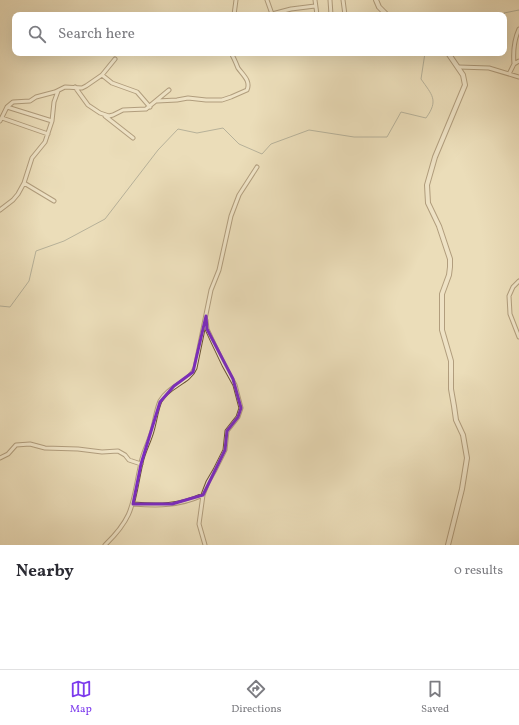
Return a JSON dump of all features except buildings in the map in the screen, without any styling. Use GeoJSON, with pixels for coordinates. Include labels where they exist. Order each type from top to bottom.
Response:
{"type":"FeatureCollection","features":[{"type":"Feature","properties":{"kind":"street"},"geometry":{"type":"LineString","coordinates":[[234,12],[236,0]]}},
{"type":"Feature","properties":{"kind":"street"},"geometry":{"type":"LineString","coordinates":[[267,0],[271,12]]}},
{"type":"Feature","properties":{"kind":"street"},"geometry":{"type":"LineString","coordinates":[[316,0],[317,12]]}},
{"type":"Feature","properties":{"kind":"street"},"geometry":{"type":"LineString","coordinates":[[330,0],[331,12]]}},
{"type":"Feature","properties":{"kind":"street"},"geometry":{"type":"LineString","coordinates":[[343,0],[345,12]]}},
{"type":"Feature","properties":{"kind":"street"},"geometry":{"type":"LineString","coordinates":[[376,0],[379,7],[384,12]]}},
{"type":"Feature","properties":{"kind":"street"},"geometry":{"type":"LineString","coordinates":[[280,12],[316,6]]}},
{"type":"Feature","properties":{"kind":"street"},"geometry":{"type":"LineString","coordinates":[[509,74],[514,64],[515,40],[519,29]]}},
{"type":"Feature","properties":{"kind":"street"},"geometry":{"type":"LineString","coordinates":[[157,101],[188,98],[222,100],[247,90],[247,79],[238,68],[232,56]]}},
{"type":"Feature","properties":{"kind":"street"},"geometry":{"type":"LineString","coordinates":[[448,545],[463,482],[467,458],[463,436],[456,420],[451,389],[451,361],[442,330],[442,294],[450,268],[450,259],[439,226],[428,203],[427,185],[435,157],[465,85],[463,74],[450,56]]}},
{"type":"Feature","properties":{"kind":"street"},"geometry":{"type":"LineString","coordinates":[[48,134],[1,120],[7,106],[12,102],[30,101],[36,97],[57,92],[65,87],[86,86],[102,75],[115,59]]}},
{"type":"Feature","properties":{"kind":"street"},"geometry":{"type":"LineString","coordinates":[[514,64],[519,61]]}},
{"type":"Feature","properties":{"kind":"street"},"geometry":{"type":"LineString","coordinates":[[459,67],[489,68],[519,77]]}},
{"type":"Feature","properties":{"kind":"street"},"geometry":{"type":"LineString","coordinates":[[102,75],[112,84],[137,92],[150,107]]}},
{"type":"Feature","properties":{"kind":"street"},"geometry":{"type":"LineString","coordinates":[[75,87],[88,105],[105,116],[132,138]]}},
{"type":"Feature","properties":{"kind":"street"},"geometry":{"type":"LineString","coordinates":[[105,116],[114,115],[123,110],[140,110],[150,107],[169,90]]}},
{"type":"Feature","properties":{"kind":"street"},"geometry":{"type":"LineString","coordinates":[[0,210],[13,200],[24,183],[32,158],[45,142],[52,121],[54,102],[57,92]]}},
{"type":"Feature","properties":{"kind":"street"},"geometry":{"type":"LineString","coordinates":[[7,106],[52,121]]}},
{"type":"Feature","properties":{"kind":"street"},"geometry":{"type":"LineString","coordinates":[[0,109],[4,112]]}},
{"type":"Feature","properties":{"kind":"street"},"geometry":{"type":"LineString","coordinates":[[105,545],[123,526],[130,513],[141,464],[160,402],[174,386],[188,378],[193,372],[211,290],[219,270],[235,202],[257,167]]}},
{"type":"Feature","properties":{"kind":"street"},"geometry":{"type":"LineString","coordinates":[[24,183],[54,201]]}},
{"type":"Feature","properties":{"kind":"street"},"geometry":{"type":"LineString","coordinates":[[519,281],[513,287],[509,296],[510,314],[519,337]]}},
{"type":"Feature","properties":{"kind":"street"},"geometry":{"type":"LineString","coordinates":[[205,545],[199,524],[203,496],[208,482],[225,450],[227,431],[238,418],[241,408],[240,399],[233,379],[224,365],[207,329],[206,316]]}},
{"type":"Feature","properties":{"kind":"street"},"geometry":{"type":"LineString","coordinates":[[0,458],[8,454],[16,445],[30,444],[45,448],[78,449],[97,452],[118,451],[125,455],[129,460],[141,464]]}},
{"type":"Feature","properties":{"kind":"street"},"geometry":{"type":"LineString","coordinates":[[133,504],[155,506],[168,505],[193,500],[203,496]]}},
{"type":"Feature","properties":{"kind":"highlighted area"},"geometry":{"type":"Polygon","coordinates":[[[206,316],[207,329],[233,379],[241,408],[238,417],[227,431],[225,450],[203,495],[172,504],[133,504],[141,464],[160,402],[174,386],[193,372],[206,316]]]}},
{"type":"Feature","properties":{"kind":"waterway"},"geometry":{"type":"LineString","coordinates":[[507,12],[519,10]]}},
{"type":"Feature","properties":{"kind":"waterway"},"geometry":{"type":"LineString","coordinates":[[0,306],[10,307],[29,281],[36,251],[64,241],[105,219],[158,150],[178,129],[197,133],[223,128],[239,144],[262,154],[271,144],[309,130],[354,137],[387,137],[401,112],[426,118],[430,112],[433,102],[431,94],[421,79],[425,56]]}}]}
